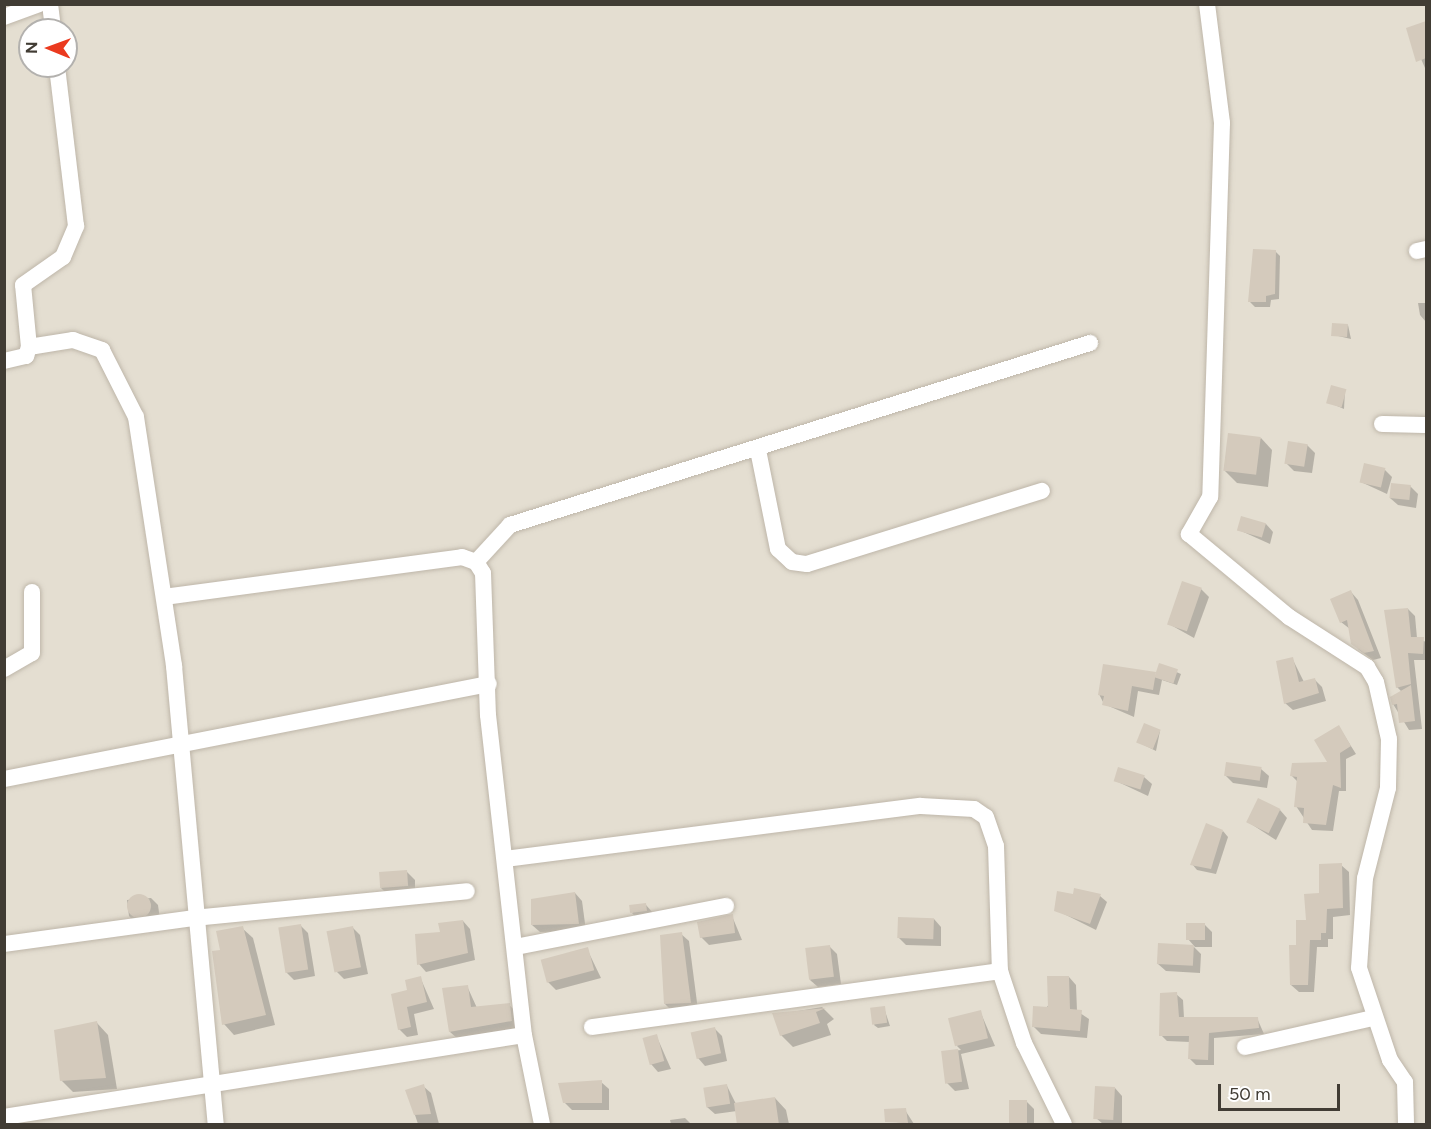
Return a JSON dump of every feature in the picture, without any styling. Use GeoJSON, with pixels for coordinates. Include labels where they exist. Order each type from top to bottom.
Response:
{"type":"FeatureCollection","features":[{"type":"Feature","properties":{"kind":"street"},"geometry":{"type":"LineString","coordinates":[[4,17],[39,4]]}},
{"type":"Feature","properties":{"kind":"street"},"geometry":{"type":"LineString","coordinates":[[1207,4],[1222,123],[1210,496],[1188,534],[1289,617],[1366,667],[1376,682],[1389,739],[1388,788],[1365,878],[1359,968],[1374,1018],[1405,1082],[1406,1125]]}},
{"type":"Feature","properties":{"kind":"street"},"geometry":{"type":"LineString","coordinates":[[4,361],[26,357],[29,347],[22,285],[63,257],[76,226],[58,78]]}},
{"type":"Feature","properties":{"kind":"street"},"geometry":{"type":"LineString","coordinates":[[29,347],[73,340],[102,350],[136,417],[164,597],[216,1125]]}},
{"type":"Feature","properties":{"kind":"street"},"geometry":{"type":"LineString","coordinates":[[476,561],[510,525],[758,450],[1090,343]]}},
{"type":"Feature","properties":{"kind":"street"},"geometry":{"type":"LineString","coordinates":[[1382,424],[1426,425]]}},
{"type":"Feature","properties":{"kind":"street"},"geometry":{"type":"LineString","coordinates":[[758,450],[778,549],[792,562],[807,564],[1042,491]]}},
{"type":"Feature","properties":{"kind":"street"},"geometry":{"type":"LineString","coordinates":[[164,597],[462,557],[476,561],[483,573],[489,684],[505,859],[525,1035],[542,1125]]}},
{"type":"Feature","properties":{"kind":"street"},"geometry":{"type":"LineString","coordinates":[[4,669],[32,653],[32,592]]}},
{"type":"Feature","properties":{"kind":"street"},"geometry":{"type":"LineString","coordinates":[[4,779],[489,684]]}},
{"type":"Feature","properties":{"kind":"street"},"geometry":{"type":"LineString","coordinates":[[505,859],[921,806],[974,810],[986,818],[996,846],[1000,971],[1024,1044],[1064,1125]]}},
{"type":"Feature","properties":{"kind":"street"},"geometry":{"type":"LineString","coordinates":[[4,944],[194,918],[467,891]]}},
{"type":"Feature","properties":{"kind":"street"},"geometry":{"type":"LineString","coordinates":[[515,947],[726,906]]}},
{"type":"Feature","properties":{"kind":"street"},"geometry":{"type":"LineString","coordinates":[[592,1027],[1000,971]]}},
{"type":"Feature","properties":{"kind":"street"},"geometry":{"type":"LineString","coordinates":[[1245,1047],[1374,1018]]}},
{"type":"Feature","properties":{"kind":"street"},"geometry":{"type":"LineString","coordinates":[[4,1117],[212,1087],[525,1035]]}},
{"type":"Feature","properties":{"kind":"shaded area"},"geometry":{"type":"Polygon","coordinates":[[[5,5],[1426,5],[1426,1124],[5,1124],[5,5]]]}},
{"type":"Feature","properties":{"kind":"building"},"geometry":{"type":"Polygon","coordinates":[[[1426,21],[1426,58],[1416,62],[1406,28],[1426,21]]]}},
{"type":"Feature","properties":{"kind":"building"},"geometry":{"type":"Polygon","coordinates":[[[1253,249],[1276,250],[1275,294],[1266,296],[1266,302],[1248,302],[1253,249]]]}},
{"type":"Feature","properties":{"kind":"building"},"geometry":{"type":"Polygon","coordinates":[[[1332,323],[1348,324],[1347,337],[1331,336],[1332,323]]]}},
{"type":"Feature","properties":{"kind":"building"},"geometry":{"type":"Polygon","coordinates":[[[1331,385],[1346,389],[1342,407],[1326,403],[1331,385]]]}},
{"type":"Feature","properties":{"kind":"building"},"geometry":{"type":"Polygon","coordinates":[[[1228,433],[1261,437],[1256,475],[1223,471],[1228,433]]]}},
{"type":"Feature","properties":{"kind":"building"},"geometry":{"type":"Polygon","coordinates":[[[1288,441],[1308,444],[1304,467],[1284,464],[1288,441]]]}},
{"type":"Feature","properties":{"kind":"building"},"geometry":{"type":"Polygon","coordinates":[[[1364,463],[1385,468],[1381,487],[1360,482],[1364,463]]]}},
{"type":"Feature","properties":{"kind":"building"},"geometry":{"type":"Polygon","coordinates":[[[1391,483],[1411,485],[1409,500],[1389,498],[1391,483]]]}},
{"type":"Feature","properties":{"kind":"building"},"geometry":{"type":"Polygon","coordinates":[[[1241,516],[1266,523],[1262,538],[1237,530],[1241,516]]]}},
{"type":"Feature","properties":{"kind":"building"},"geometry":{"type":"Polygon","coordinates":[[[1182,581],[1202,588],[1187,631],[1167,624],[1182,581]]]}},
{"type":"Feature","properties":{"kind":"building"},"geometry":{"type":"Polygon","coordinates":[[[1351,590],[1374,651],[1364,653],[1351,644],[1347,620],[1340,623],[1330,599],[1351,590]]]}},
{"type":"Feature","properties":{"kind":"building"},"geometry":{"type":"Polygon","coordinates":[[[1408,608],[1411,637],[1424,637],[1423,654],[1408,653],[1411,684],[1396,688],[1384,610],[1408,608]]]}},
{"type":"Feature","properties":{"kind":"building"},"geometry":{"type":"Polygon","coordinates":[[[1293,657],[1299,682],[1315,678],[1319,693],[1284,704],[1276,661],[1293,657]]]}},
{"type":"Feature","properties":{"kind":"building"},"geometry":{"type":"Polygon","coordinates":[[[1159,663],[1178,669],[1173,683],[1154,677],[1159,663]]]}},
{"type":"Feature","properties":{"kind":"building"},"geometry":{"type":"Polygon","coordinates":[[[1103,664],[1156,672],[1153,690],[1132,686],[1128,711],[1102,705],[1104,696],[1098,695],[1103,664]]]}},
{"type":"Feature","properties":{"kind":"building"},"geometry":{"type":"Polygon","coordinates":[[[1411,685],[1415,721],[1399,723],[1397,704],[1392,705],[1390,697],[1411,685]]]}},
{"type":"Feature","properties":{"kind":"building"},"geometry":{"type":"Polygon","coordinates":[[[1144,723],[1161,730],[1153,749],[1136,742],[1144,723]]]}},
{"type":"Feature","properties":{"kind":"building"},"geometry":{"type":"Polygon","coordinates":[[[1339,725],[1351,746],[1340,753],[1341,788],[1333,785],[1326,825],[1303,823],[1304,808],[1294,807],[1297,777],[1290,776],[1292,763],[1327,762],[1314,740],[1339,725]]]}},
{"type":"Feature","properties":{"kind":"building"},"geometry":{"type":"Polygon","coordinates":[[[1226,762],[1262,767],[1260,781],[1224,776],[1226,762]]]}},
{"type":"Feature","properties":{"kind":"building"},"geometry":{"type":"Polygon","coordinates":[[[1118,767],[1145,775],[1140,790],[1114,781],[1118,767]]]}},
{"type":"Feature","properties":{"kind":"building"},"geometry":{"type":"Polygon","coordinates":[[[1258,798],[1280,809],[1269,833],[1246,822],[1258,798]]]}},
{"type":"Feature","properties":{"kind":"building"},"geometry":{"type":"Polygon","coordinates":[[[1206,823],[1223,830],[1211,869],[1190,865],[1206,823]]]}},
{"type":"Feature","properties":{"kind":"building"},"geometry":{"type":"Polygon","coordinates":[[[1342,863],[1343,908],[1327,909],[1326,933],[1321,933],[1321,940],[1310,940],[1308,985],[1290,985],[1289,945],[1296,945],[1296,920],[1306,920],[1304,894],[1319,893],[1319,864],[1342,863]]]}},
{"type":"Feature","properties":{"kind":"building"},"geometry":{"type":"Polygon","coordinates":[[[407,870],[408,886],[380,888],[379,872],[407,870]]]}},
{"type":"Feature","properties":{"kind":"building"},"geometry":{"type":"Polygon","coordinates":[[[1074,888],[1101,894],[1090,924],[1054,911],[1057,891],[1073,894],[1074,888]]]}},
{"type":"Feature","properties":{"kind":"building"},"geometry":{"type":"Polygon","coordinates":[[[575,892],[579,924],[531,925],[531,899],[575,892]]]}},
{"type":"Feature","properties":{"kind":"building"},"geometry":{"type":"Polygon","coordinates":[[[139,894],[148,897],[151,906],[148,915],[139,918],[130,915],[127,906],[130,897],[139,894]]]}},
{"type":"Feature","properties":{"kind":"building"},"geometry":{"type":"Polygon","coordinates":[[[646,903],[647,911],[630,913],[629,905],[646,903]]]}},
{"type":"Feature","properties":{"kind":"building"},"geometry":{"type":"Polygon","coordinates":[[[733,914],[735,933],[700,938],[697,922],[733,914]]]}},
{"type":"Feature","properties":{"kind":"building"},"geometry":{"type":"Polygon","coordinates":[[[898,917],[934,918],[933,939],[897,938],[898,917]]]}},
{"type":"Feature","properties":{"kind":"building"},"geometry":{"type":"Polygon","coordinates":[[[463,920],[468,953],[417,965],[415,934],[440,932],[438,923],[463,920]]]}},
{"type":"Feature","properties":{"kind":"building"},"geometry":{"type":"Polygon","coordinates":[[[1186,923],[1205,923],[1205,940],[1186,940],[1186,923]]]}},
{"type":"Feature","properties":{"kind":"building"},"geometry":{"type":"Polygon","coordinates":[[[301,924],[308,969],[285,973],[278,928],[301,924]]]}},
{"type":"Feature","properties":{"kind":"building"},"geometry":{"type":"Polygon","coordinates":[[[243,926],[266,1015],[222,1025],[212,951],[220,950],[216,931],[243,926]]]}},
{"type":"Feature","properties":{"kind":"building"},"geometry":{"type":"Polygon","coordinates":[[[353,926],[361,967],[335,972],[326,931],[353,926]]]}},
{"type":"Feature","properties":{"kind":"building"},"geometry":{"type":"Polygon","coordinates":[[[682,932],[691,1003],[664,1004],[660,935],[682,932]]]}},
{"type":"Feature","properties":{"kind":"building"},"geometry":{"type":"Polygon","coordinates":[[[1158,943],[1194,945],[1193,966],[1157,964],[1158,943]]]}},
{"type":"Feature","properties":{"kind":"building"},"geometry":{"type":"Polygon","coordinates":[[[830,945],[834,977],[809,980],[805,948],[830,945]]]}},
{"type":"Feature","properties":{"kind":"building"},"geometry":{"type":"Polygon","coordinates":[[[588,947],[594,970],[547,983],[541,960],[588,947]]]}},
{"type":"Feature","properties":{"kind":"building"},"geometry":{"type":"Polygon","coordinates":[[[421,976],[427,1002],[407,1007],[411,1027],[398,1030],[391,994],[407,990],[405,980],[421,976]]]}},
{"type":"Feature","properties":{"kind":"building"},"geometry":{"type":"Polygon","coordinates":[[[1047,976],[1069,976],[1070,1009],[1082,1010],[1080,1031],[1032,1027],[1033,1006],[1048,1007],[1047,976]]]}},
{"type":"Feature","properties":{"kind":"building"},"geometry":{"type":"Polygon","coordinates":[[[468,985],[471,1007],[510,1003],[512,1021],[449,1032],[442,988],[468,985]]]}},
{"type":"Feature","properties":{"kind":"building"},"geometry":{"type":"Polygon","coordinates":[[[1177,992],[1179,1017],[1258,1017],[1259,1028],[1209,1033],[1208,1060],[1188,1059],[1189,1036],[1159,1036],[1160,993],[1177,992]]]}},
{"type":"Feature","properties":{"kind":"building"},"geometry":{"type":"Polygon","coordinates":[[[885,1006],[887,1023],[872,1025],[870,1008],[885,1006]]]}},
{"type":"Feature","properties":{"kind":"building"},"geometry":{"type":"Polygon","coordinates":[[[826,1008],[816,1012],[820,1023],[780,1036],[772,1013],[826,1008]]]}},
{"type":"Feature","properties":{"kind":"building"},"geometry":{"type":"Polygon","coordinates":[[[981,1010],[988,1038],[955,1046],[948,1018],[981,1010]]]}},
{"type":"Feature","properties":{"kind":"building"},"geometry":{"type":"Polygon","coordinates":[[[97,1021],[106,1078],[60,1081],[54,1030],[97,1021]]]}},
{"type":"Feature","properties":{"kind":"building"},"geometry":{"type":"Polygon","coordinates":[[[715,1027],[721,1053],[697,1059],[691,1033],[715,1027]]]}},
{"type":"Feature","properties":{"kind":"building"},"geometry":{"type":"Polygon","coordinates":[[[657,1034],[664,1061],[650,1065],[643,1038],[657,1034]]]}},
{"type":"Feature","properties":{"kind":"building"},"geometry":{"type":"Polygon","coordinates":[[[958,1049],[962,1082],[945,1084],[941,1051],[958,1049]]]}},
{"type":"Feature","properties":{"kind":"building"},"geometry":{"type":"Polygon","coordinates":[[[602,1080],[602,1103],[563,1103],[558,1083],[602,1080]]]}},
{"type":"Feature","properties":{"kind":"building"},"geometry":{"type":"Polygon","coordinates":[[[424,1084],[431,1114],[414,1115],[405,1090],[424,1084]]]}},
{"type":"Feature","properties":{"kind":"building"},"geometry":{"type":"Polygon","coordinates":[[[727,1084],[730,1104],[706,1108],[703,1088],[727,1084]]]}},
{"type":"Feature","properties":{"kind":"building"},"geometry":{"type":"Polygon","coordinates":[[[1095,1086],[1115,1087],[1113,1120],[1093,1119],[1095,1086]]]}},
{"type":"Feature","properties":{"kind":"building"},"geometry":{"type":"Polygon","coordinates":[[[775,1097],[779,1125],[737,1125],[734,1103],[775,1097]]]}},
{"type":"Feature","properties":{"kind":"building"},"geometry":{"type":"Polygon","coordinates":[[[1009,1100],[1027,1100],[1027,1124],[1009,1124],[1009,1100]]]}},
{"type":"Feature","properties":{"kind":"building"},"geometry":{"type":"Polygon","coordinates":[[[906,1108],[908,1123],[885,1122],[884,1109],[906,1108]]]}}]}
